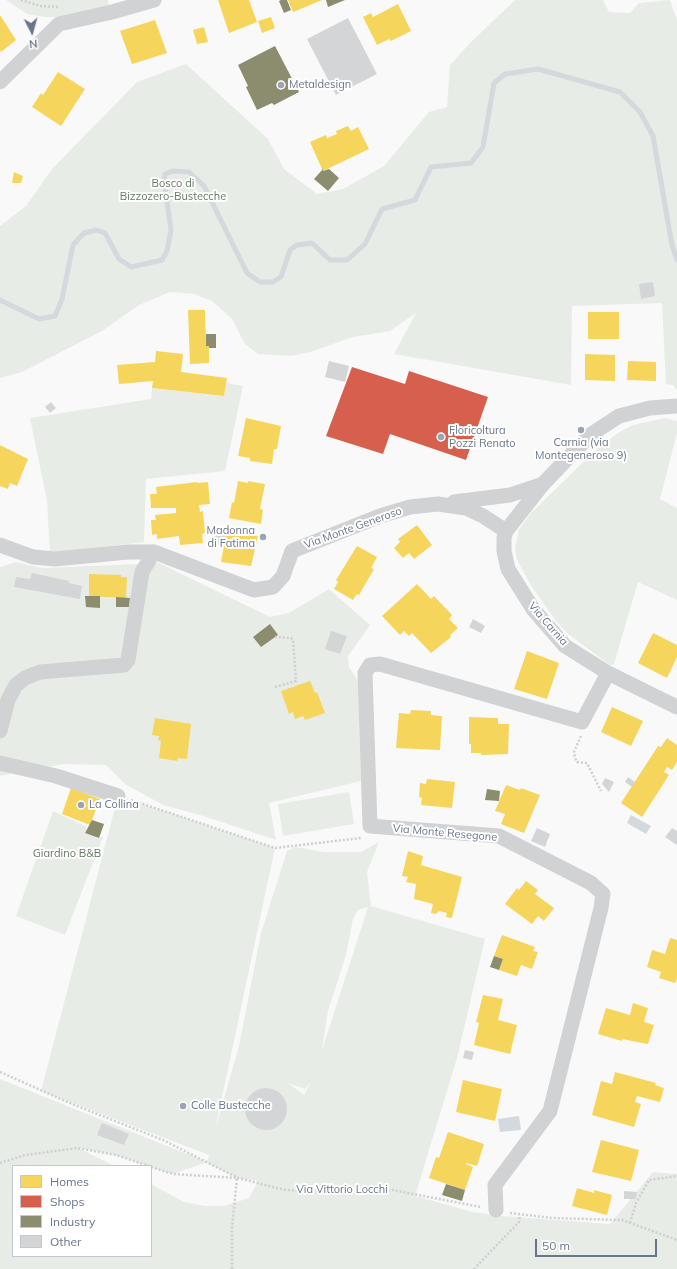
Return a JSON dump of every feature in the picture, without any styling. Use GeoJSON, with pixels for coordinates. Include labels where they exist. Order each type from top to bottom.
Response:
{"type":"FeatureCollection","features":[{"type":"Feature","properties":{"kind":"street"},"geometry":{"type":"LineString","coordinates":[[0,82],[59,24],[112,12],[154,0]]}},
{"type":"Feature","properties":{"kind":"street","name":"Via Monte Generoso"},"geometry":{"type":"LineString","coordinates":[[438,504],[466,508],[483,516],[506,531],[543,484],[590,435],[619,416],[650,408],[677,406]]}},
{"type":"Feature","properties":{"kind":"street","name":"Via Monte Generoso"},"geometry":{"type":"LineString","coordinates":[[0,545],[33,556],[55,559],[128,552],[154,552],[254,590],[273,587],[283,576],[292,551],[380,516],[410,507],[510,495],[543,484]]}},
{"type":"Feature","properties":{"kind":"street","name":"Via Carnia"},"geometry":{"type":"LineString","coordinates":[[506,531],[504,538],[504,551],[508,569],[533,609],[565,646],[608,674],[677,707]]}},
{"type":"Feature","properties":{"kind":"street"},"geometry":{"type":"LineString","coordinates":[[0,731],[8,700],[16,685],[24,678],[40,672],[124,665],[128,660],[142,572],[154,552]]}},
{"type":"Feature","properties":{"kind":"street"},"geometry":{"type":"LineString","coordinates":[[370,826],[365,673],[370,665],[380,664],[582,722],[608,674]]}},
{"type":"Feature","properties":{"kind":"street"},"geometry":{"type":"LineString","coordinates":[[0,763],[56,776],[118,796]]}},
{"type":"Feature","properties":{"kind":"street","name":"Via Monte Resegone"},"geometry":{"type":"LineString","coordinates":[[370,826],[499,836],[591,883],[603,894],[602,908],[550,1111],[495,1185],[496,1210]]}},
{"type":"Feature","properties":{"kind":"path"},"geometry":{"type":"LineString","coordinates":[[22,0],[40,6],[66,6]]}},
{"type":"Feature","properties":{"kind":"path"},"geometry":{"type":"LineString","coordinates":[[275,637],[291,638],[293,640],[296,681],[275,687]]}},
{"type":"Feature","properties":{"kind":"path"},"geometry":{"type":"LineString","coordinates":[[582,722],[582,733],[574,752],[576,762],[587,763],[602,791]]}},
{"type":"Feature","properties":{"kind":"path"},"geometry":{"type":"LineString","coordinates":[[118,796],[274,848],[362,838],[370,826]]}},
{"type":"Feature","properties":{"kind":"path","name":"Via Vittorio Locchi"},"geometry":{"type":"LineString","coordinates":[[0,1072],[72,1104],[163,1140],[237,1178],[285,1190],[339,1192],[392,1190],[520,1215],[622,1220],[677,1240]]}},
{"type":"Feature","properties":{"kind":"path"},"geometry":{"type":"LineString","coordinates":[[0,1163],[26,1155],[77,1148],[116,1155],[147,1165]]}},
{"type":"Feature","properties":{"kind":"path"},"geometry":{"type":"LineString","coordinates":[[152,1167],[173,1174],[237,1178],[232,1228],[232,1269]]}},
{"type":"Feature","properties":{"kind":"path"},"geometry":{"type":"LineString","coordinates":[[630,1223],[636,1202],[649,1180],[677,1176]]}},
{"type":"Feature","properties":{"kind":"path"},"geometry":{"type":"LineString","coordinates":[[474,1269],[519,1222],[520,1215]]}},
{"type":"Feature","properties":{"kind":"green space"},"geometry":{"type":"Polygon","coordinates":[[[6,0],[108,0],[109,5],[65,17],[45,17],[27,14],[6,0]]]}},
{"type":"Feature","properties":{"kind":"green space","name":"Bosco di Bizzozero-Bustecche"},"geometry":{"type":"Polygon","coordinates":[[[515,0],[603,0],[609,12],[630,13],[639,3],[670,0],[677,20],[677,391],[673,385],[666,384],[662,303],[572,306],[571,385],[394,354],[416,313],[390,331],[353,337],[310,352],[291,356],[258,354],[245,344],[232,319],[212,301],[194,294],[170,292],[139,305],[102,331],[22,372],[0,378],[0,226],[26,206],[52,169],[137,82],[186,64],[268,139],[284,169],[317,194],[343,189],[384,166],[429,112],[447,107],[450,65],[470,43],[515,0]]]}},
{"type":"Feature","properties":{"kind":"green space"},"geometry":{"type":"Polygon","coordinates":[[[226,383],[243,386],[225,471],[146,479],[144,542],[50,553],[47,501],[30,418],[151,399],[152,388],[224,396],[226,383]]]}},
{"type":"Feature","properties":{"kind":"green space"},"geometry":{"type":"Polygon","coordinates":[[[665,418],[677,421],[677,433],[660,499],[677,508],[677,600],[638,582],[614,664],[610,665],[568,634],[556,621],[532,587],[517,560],[515,549],[519,529],[532,512],[599,447],[618,433],[633,425],[665,418]]]}},
{"type":"Feature","properties":{"kind":"green space"},"geometry":{"type":"Polygon","coordinates":[[[16,562],[43,568],[159,563],[270,617],[289,613],[329,589],[370,625],[348,656],[349,667],[358,681],[361,781],[269,803],[276,840],[200,815],[163,805],[125,784],[106,765],[63,764],[0,776],[0,567],[16,562]]]}},
{"type":"Feature","properties":{"kind":"green space"},"geometry":{"type":"Polygon","coordinates":[[[349,792],[354,824],[283,836],[278,804],[349,792]]]}},
{"type":"Feature","properties":{"kind":"green space"},"geometry":{"type":"Polygon","coordinates":[[[118,796],[275,848],[215,1130],[239,1046],[261,933],[287,851],[295,847],[324,852],[361,852],[379,842],[367,872],[371,906],[485,939],[457,1058],[415,1196],[473,1212],[502,1216],[610,1224],[653,1172],[677,1174],[677,1269],[0,1269],[0,1079],[207,1162],[209,1155],[41,1091],[118,796]],[[368,907],[358,910],[353,919],[346,955],[328,1011],[322,1050],[368,907]],[[311,1082],[305,1089],[288,1083],[304,1095],[311,1082]]]}},
{"type":"Feature","properties":{"kind":"green space","name":"Giardino B&B"},"geometry":{"type":"Polygon","coordinates":[[[53,811],[87,827],[85,833],[99,838],[103,837],[65,935],[16,916],[53,811]]]}},
{"type":"Feature","properties":{"kind":"shaded area"},"geometry":{"type":"Polygon","coordinates":[[[631,815],[651,826],[646,834],[627,823],[631,815]]]}},
{"type":"Feature","properties":{"kind":"shaded area"},"geometry":{"type":"Polygon","coordinates":[[[519,1116],[521,1130],[500,1132],[498,1119],[519,1116]]]}},
{"type":"Feature","properties":{"kind":"building: Homes"},"geometry":{"type":"Polygon","coordinates":[[[218,0],[249,0],[257,22],[229,33],[218,0]]]}},
{"type":"Feature","properties":{"kind":"building: Homes"},"geometry":{"type":"Polygon","coordinates":[[[288,0],[322,0],[293,12],[288,0]]]}},
{"type":"Feature","properties":{"kind":"building: Homes"},"geometry":{"type":"Polygon","coordinates":[[[398,4],[411,31],[391,41],[389,39],[377,45],[363,17],[371,13],[373,17],[398,4]]]}},
{"type":"Feature","properties":{"kind":"building: Homes"},"geometry":{"type":"Polygon","coordinates":[[[0,15],[16,40],[1,52],[0,50],[0,15]]]}},
{"type":"Feature","properties":{"kind":"building: Homes"},"geometry":{"type":"Polygon","coordinates":[[[271,17],[275,28],[262,33],[258,21],[271,17]]]}},
{"type":"Feature","properties":{"kind":"building: Homes"},"geometry":{"type":"Polygon","coordinates":[[[155,20],[167,53],[132,64],[120,31],[155,20]]]}},
{"type":"Feature","properties":{"kind":"building: Homes"},"geometry":{"type":"Polygon","coordinates":[[[204,27],[208,42],[197,44],[193,30],[204,27]]]}},
{"type":"Feature","properties":{"kind":"building: Homes"},"geometry":{"type":"Polygon","coordinates":[[[58,72],[85,89],[61,126],[32,107],[41,93],[43,95],[58,72]]]}},
{"type":"Feature","properties":{"kind":"building: Homes"},"geometry":{"type":"Polygon","coordinates":[[[348,126],[351,131],[358,127],[369,149],[323,171],[310,142],[326,135],[327,138],[337,134],[336,131],[348,126]]]}},
{"type":"Feature","properties":{"kind":"building: Homes"},"geometry":{"type":"Polygon","coordinates":[[[14,172],[23,176],[21,183],[12,183],[14,172]]]}},
{"type":"Feature","properties":{"kind":"building: Homes"},"geometry":{"type":"Polygon","coordinates":[[[188,310],[205,310],[206,346],[209,346],[209,363],[190,364],[188,310]]]}},
{"type":"Feature","properties":{"kind":"building: Homes"},"geometry":{"type":"Polygon","coordinates":[[[588,312],[619,312],[619,339],[588,339],[588,312]]]}},
{"type":"Feature","properties":{"kind":"building: Homes"},"geometry":{"type":"Polygon","coordinates":[[[156,351],[183,354],[181,372],[227,378],[224,396],[152,388],[153,381],[119,384],[117,365],[155,362],[156,351]]]}},
{"type":"Feature","properties":{"kind":"building: Homes"},"geometry":{"type":"Polygon","coordinates":[[[585,354],[615,355],[615,381],[585,380],[585,354]]]}},
{"type":"Feature","properties":{"kind":"building: Homes"},"geometry":{"type":"Polygon","coordinates":[[[628,361],[656,362],[656,381],[627,380],[628,361]]]}},
{"type":"Feature","properties":{"kind":"building: Homes"},"geometry":{"type":"Polygon","coordinates":[[[246,418],[281,426],[277,449],[274,449],[272,464],[250,461],[250,458],[238,456],[246,418]]]}},
{"type":"Feature","properties":{"kind":"building: Homes"},"geometry":{"type":"Polygon","coordinates":[[[0,445],[28,459],[17,486],[10,483],[8,489],[0,486],[0,445]]]}},
{"type":"Feature","properties":{"kind":"building: Homes"},"geometry":{"type":"Polygon","coordinates":[[[238,481],[265,484],[260,509],[263,510],[261,524],[229,518],[232,502],[234,503],[238,481]]]}},
{"type":"Feature","properties":{"kind":"building: Homes"},"geometry":{"type":"Polygon","coordinates":[[[208,482],[210,504],[199,505],[200,512],[203,511],[205,533],[202,534],[203,543],[180,545],[179,536],[157,539],[157,534],[152,535],[151,520],[156,520],[155,515],[176,513],[176,508],[151,508],[150,494],[157,494],[156,487],[208,482]]]}},
{"type":"Feature","properties":{"kind":"building: Homes"},"geometry":{"type":"Polygon","coordinates":[[[417,525],[432,545],[414,559],[409,553],[403,558],[394,548],[400,542],[398,539],[417,525]]]}},
{"type":"Feature","properties":{"kind":"building: Homes"},"geometry":{"type":"Polygon","coordinates":[[[227,530],[258,536],[251,566],[221,562],[227,530]]]}},
{"type":"Feature","properties":{"kind":"building: Homes"},"geometry":{"type":"Polygon","coordinates":[[[357,546],[377,557],[371,568],[374,569],[359,595],[357,594],[353,600],[334,589],[338,582],[336,580],[357,546]]]}},
{"type":"Feature","properties":{"kind":"building: Homes"},"geometry":{"type":"Polygon","coordinates":[[[89,574],[121,575],[121,577],[127,577],[126,598],[89,596],[89,574]]]}},
{"type":"Feature","properties":{"kind":"building: Homes"},"geometry":{"type":"Polygon","coordinates":[[[417,584],[431,599],[434,596],[452,615],[449,619],[458,628],[450,635],[451,637],[431,653],[412,633],[409,636],[404,631],[400,635],[382,616],[417,584]]]}},
{"type":"Feature","properties":{"kind":"building: Homes"},"geometry":{"type":"Polygon","coordinates":[[[653,633],[677,645],[677,657],[667,678],[638,663],[653,633]]]}},
{"type":"Feature","properties":{"kind":"building: Homes"},"geometry":{"type":"Polygon","coordinates":[[[527,651],[559,663],[547,699],[514,689],[527,651]]]}},
{"type":"Feature","properties":{"kind":"building: Homes"},"geometry":{"type":"Polygon","coordinates":[[[310,681],[315,693],[317,692],[325,713],[305,720],[303,716],[295,719],[293,712],[289,714],[281,691],[310,681]]]}},
{"type":"Feature","properties":{"kind":"building: Homes"},"geometry":{"type":"Polygon","coordinates":[[[612,707],[643,721],[631,746],[601,732],[612,707]]]}},
{"type":"Feature","properties":{"kind":"building: Homes"},"geometry":{"type":"Polygon","coordinates":[[[411,710],[431,711],[431,715],[442,716],[440,750],[396,748],[399,713],[410,714],[411,710]]]}},
{"type":"Feature","properties":{"kind":"building: Homes"},"geometry":{"type":"Polygon","coordinates":[[[469,717],[498,718],[498,724],[509,724],[508,754],[481,755],[481,753],[471,753],[471,744],[469,744],[469,717]]]}},
{"type":"Feature","properties":{"kind":"building: Homes"},"geometry":{"type":"Polygon","coordinates":[[[155,718],[191,724],[187,759],[178,758],[177,761],[159,758],[161,741],[158,740],[159,736],[152,735],[155,718]]]}},
{"type":"Feature","properties":{"kind":"building: Homes"},"geometry":{"type":"Polygon","coordinates":[[[667,738],[677,745],[677,762],[672,770],[667,767],[664,772],[669,775],[642,817],[621,803],[658,746],[661,747],[667,738]]]}},
{"type":"Feature","properties":{"kind":"building: Homes"},"geometry":{"type":"Polygon","coordinates":[[[427,779],[455,782],[452,808],[421,805],[422,798],[419,797],[420,783],[426,784],[427,779]]]}},
{"type":"Feature","properties":{"kind":"building: Homes"},"geometry":{"type":"Polygon","coordinates":[[[506,785],[520,790],[521,788],[540,795],[524,833],[501,824],[505,814],[495,811],[506,785]]]}},
{"type":"Feature","properties":{"kind":"building: Homes"},"geometry":{"type":"Polygon","coordinates":[[[71,788],[100,799],[90,825],[62,814],[71,788]]]}},
{"type":"Feature","properties":{"kind":"building: Homes"},"geometry":{"type":"Polygon","coordinates":[[[408,851],[423,856],[421,865],[462,877],[452,918],[446,917],[447,913],[439,911],[436,914],[431,913],[433,904],[414,899],[416,884],[406,882],[408,877],[402,876],[408,851]]]}},
{"type":"Feature","properties":{"kind":"building: Homes"},"geometry":{"type":"Polygon","coordinates":[[[526,881],[538,890],[535,894],[554,908],[544,921],[538,916],[532,924],[505,904],[517,888],[519,890],[526,881]]]}},
{"type":"Feature","properties":{"kind":"building: Homes"},"geometry":{"type":"Polygon","coordinates":[[[502,935],[535,947],[533,951],[538,952],[532,969],[521,965],[517,976],[499,970],[503,959],[494,956],[502,935]]]}},
{"type":"Feature","properties":{"kind":"building: Homes"},"geometry":{"type":"Polygon","coordinates":[[[670,938],[677,940],[677,979],[675,983],[659,978],[661,972],[647,967],[652,950],[665,954],[670,938]]]}},
{"type":"Feature","properties":{"kind":"building: Homes"},"geometry":{"type":"Polygon","coordinates":[[[483,995],[503,999],[498,1020],[517,1025],[510,1054],[474,1045],[479,1023],[476,1022],[483,995]]]}},
{"type":"Feature","properties":{"kind":"building: Homes"},"geometry":{"type":"Polygon","coordinates":[[[633,1003],[648,1008],[644,1022],[654,1025],[648,1044],[622,1039],[622,1041],[598,1034],[606,1008],[630,1015],[633,1003]]]}},
{"type":"Feature","properties":{"kind":"building: Homes"},"geometry":{"type":"Polygon","coordinates":[[[615,1072],[656,1083],[655,1085],[664,1088],[660,1102],[637,1096],[635,1102],[641,1104],[634,1127],[592,1115],[601,1081],[612,1084],[615,1072]]]}},
{"type":"Feature","properties":{"kind":"building: Homes"},"geometry":{"type":"Polygon","coordinates":[[[463,1080],[502,1089],[495,1121],[456,1112],[463,1080]]]}},
{"type":"Feature","properties":{"kind":"building: Homes"},"geometry":{"type":"Polygon","coordinates":[[[448,1132],[484,1144],[477,1166],[466,1163],[473,1167],[465,1190],[429,1178],[436,1157],[439,1158],[448,1132]]]}},
{"type":"Feature","properties":{"kind":"building: Homes"},"geometry":{"type":"Polygon","coordinates":[[[601,1140],[639,1150],[631,1181],[592,1172],[601,1140]]]}},
{"type":"Feature","properties":{"kind":"building: Homes"},"geometry":{"type":"Polygon","coordinates":[[[577,1188],[594,1193],[594,1190],[612,1195],[607,1215],[572,1206],[577,1188]]]}},
{"type":"Feature","properties":{"kind":"building: Shops"},"geometry":{"type":"Polygon","coordinates":[[[352,367],[405,384],[409,371],[488,397],[466,460],[390,434],[383,454],[326,436],[352,367]]]}},
{"type":"Feature","properties":{"kind":"building: Industry"},"geometry":{"type":"Polygon","coordinates":[[[287,0],[291,10],[284,13],[279,1],[287,0]]]}},
{"type":"Feature","properties":{"kind":"building: Industry"},"geometry":{"type":"Polygon","coordinates":[[[326,0],[345,0],[328,7],[326,0]]]}},
{"type":"Feature","properties":{"kind":"building: Industry"},"geometry":{"type":"Polygon","coordinates":[[[275,46],[299,92],[274,105],[272,103],[257,110],[238,65],[275,46]]]}},
{"type":"Feature","properties":{"kind":"building: Industry"},"geometry":{"type":"Polygon","coordinates":[[[323,169],[323,171],[329,169],[339,178],[328,191],[314,179],[323,169]]]}},
{"type":"Feature","properties":{"kind":"building: Industry"},"geometry":{"type":"Polygon","coordinates":[[[206,334],[216,334],[216,348],[209,348],[209,346],[206,346],[206,334]]]}},
{"type":"Feature","properties":{"kind":"building: Industry"},"geometry":{"type":"Polygon","coordinates":[[[85,596],[100,596],[100,608],[86,607],[85,596]]]}},
{"type":"Feature","properties":{"kind":"building: Industry"},"geometry":{"type":"Polygon","coordinates":[[[116,597],[130,598],[129,607],[116,607],[116,597]]]}},
{"type":"Feature","properties":{"kind":"building: Industry"},"geometry":{"type":"Polygon","coordinates":[[[270,624],[278,635],[261,647],[253,637],[270,624]]]}},
{"type":"Feature","properties":{"kind":"building: Industry"},"geometry":{"type":"Polygon","coordinates":[[[487,789],[500,791],[499,801],[485,800],[487,789]]]}},
{"type":"Feature","properties":{"kind":"building: Industry"},"geometry":{"type":"Polygon","coordinates":[[[92,820],[104,824],[99,838],[85,833],[92,820]]]}},
{"type":"Feature","properties":{"kind":"building: Industry"},"geometry":{"type":"Polygon","coordinates":[[[494,956],[503,959],[499,970],[490,967],[494,956]]]}},
{"type":"Feature","properties":{"kind":"building: Industry"},"geometry":{"type":"Polygon","coordinates":[[[446,1184],[465,1190],[462,1201],[442,1195],[446,1184]]]}},
{"type":"Feature","properties":{"kind":"building: Other"},"geometry":{"type":"Polygon","coordinates":[[[348,18],[377,74],[336,95],[307,39],[348,18]]]}},
{"type":"Feature","properties":{"kind":"building: Other"},"geometry":{"type":"Polygon","coordinates":[[[653,282],[655,296],[641,299],[639,284],[653,282]]]}},
{"type":"Feature","properties":{"kind":"building: Other"},"geometry":{"type":"Polygon","coordinates":[[[329,361],[349,366],[345,382],[325,377],[329,361]]]}},
{"type":"Feature","properties":{"kind":"building: Other"},"geometry":{"type":"Polygon","coordinates":[[[51,402],[56,408],[50,413],[45,407],[51,402]]]}},
{"type":"Feature","properties":{"kind":"building: Other"},"geometry":{"type":"Polygon","coordinates":[[[216,532],[226,534],[224,546],[213,544],[216,532]]]}},
{"type":"Feature","properties":{"kind":"building: Other"},"geometry":{"type":"Polygon","coordinates":[[[32,573],[69,581],[69,583],[82,586],[80,599],[14,587],[16,577],[30,579],[32,573]]]}},
{"type":"Feature","properties":{"kind":"building: Other"},"geometry":{"type":"Polygon","coordinates":[[[473,619],[485,626],[481,633],[469,627],[473,619]]]}},
{"type":"Feature","properties":{"kind":"building: Other"},"geometry":{"type":"Polygon","coordinates":[[[331,631],[347,636],[340,654],[325,649],[331,631]]]}},
{"type":"Feature","properties":{"kind":"building: Other"},"geometry":{"type":"Polygon","coordinates":[[[628,777],[635,782],[632,787],[625,782],[628,777]]]}},
{"type":"Feature","properties":{"kind":"building: Other"},"geometry":{"type":"Polygon","coordinates":[[[605,778],[614,782],[609,792],[602,784],[605,778]]]}},
{"type":"Feature","properties":{"kind":"building: Other"},"geometry":{"type":"Polygon","coordinates":[[[537,828],[550,834],[545,847],[531,841],[537,828]]]}},
{"type":"Feature","properties":{"kind":"building: Other"},"geometry":{"type":"Polygon","coordinates":[[[672,828],[677,831],[677,845],[665,837],[672,828]]]}},
{"type":"Feature","properties":{"kind":"building: Other"},"geometry":{"type":"Polygon","coordinates":[[[465,1050],[474,1052],[472,1060],[463,1058],[465,1050]]]}},
{"type":"Feature","properties":{"kind":"building: Other"},"geometry":{"type":"Polygon","coordinates":[[[266,1088],[281,1094],[287,1109],[281,1124],[266,1130],[251,1124],[245,1109],[251,1094],[266,1088]]]}},
{"type":"Feature","properties":{"kind":"building: Other"},"geometry":{"type":"Polygon","coordinates":[[[102,1123],[129,1134],[124,1145],[97,1135],[102,1123]]]}},
{"type":"Feature","properties":{"kind":"building: Other"},"geometry":{"type":"Polygon","coordinates":[[[624,1191],[637,1192],[636,1199],[624,1199],[624,1191]]]}},
{"type":"Feature","properties":{"kind":"waterway"},"geometry":{"type":"LineString","coordinates":[[0,300],[39,319],[55,316],[62,299],[73,245],[84,233],[96,230],[105,233],[119,259],[131,267],[162,260],[167,251],[171,230],[164,180],[165,174],[172,171],[189,172],[204,186],[247,273],[260,282],[273,282],[281,277],[290,250],[297,245],[312,243],[330,260],[347,260],[365,244],[382,209],[415,200],[431,167],[471,163],[483,147],[494,83],[505,74],[538,69],[620,92],[640,112],[653,136],[672,245],[677,260]]}},
{"type":"Feature","properties":{"kind":"place","name":"Metaldesign"},"geometry":{"type":"Point","coordinates":[281,85]}},
{"type":"Feature","properties":{"kind":"place","name":"Carnia (via Montegeneroso 9)"},"geometry":{"type":"Point","coordinates":[581,430]}},
{"type":"Feature","properties":{"kind":"place","name":"Floricoltura Pozzi Renato"},"geometry":{"type":"Point","coordinates":[441,437]}},
{"type":"Feature","properties":{"kind":"place","name":"Madonna di Fatima"},"geometry":{"type":"Point","coordinates":[263,537]}},
{"type":"Feature","properties":{"kind":"place","name":"La Collina"},"geometry":{"type":"Point","coordinates":[81,805]}},
{"type":"Feature","properties":{"kind":"place","name":"Colle Bustecche"},"geometry":{"type":"Point","coordinates":[183,1106]}}]}
